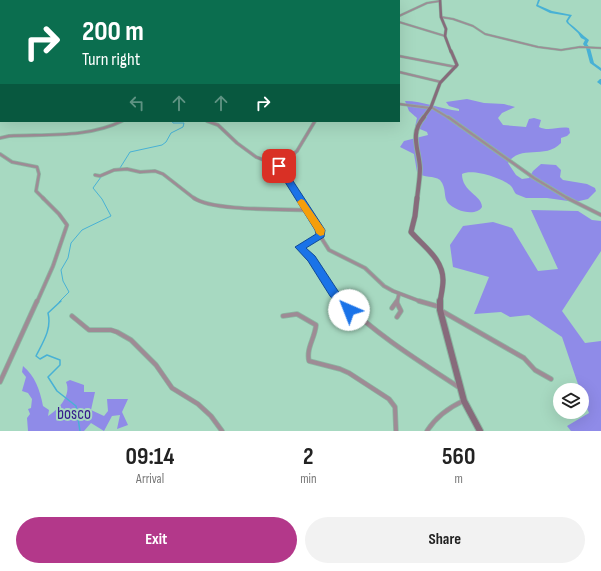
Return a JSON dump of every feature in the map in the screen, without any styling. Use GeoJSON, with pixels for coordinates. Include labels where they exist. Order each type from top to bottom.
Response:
{"type":"FeatureCollection","features":[{"type":"Feature","properties":{"kind":"main road"},"geometry":{"type":"LineString","coordinates":[[440,0],[441,17],[446,29],[445,36],[451,49],[452,56],[457,63],[456,67],[441,82],[431,108],[420,121],[417,130],[415,142],[420,168],[415,216],[411,232],[433,255],[441,266],[442,282],[440,309],[464,401],[480,431]]}},
{"type":"Feature","properties":{"kind":"street"},"geometry":{"type":"LineString","coordinates":[[400,16],[427,3],[440,0]]}},
{"type":"Feature","properties":{"kind":"street"},"geometry":{"type":"LineString","coordinates":[[441,17],[453,19],[472,26],[485,34],[538,47],[562,50],[588,47],[601,48]]}},
{"type":"Feature","properties":{"kind":"street"},"geometry":{"type":"LineString","coordinates":[[400,22],[445,36]]}},
{"type":"Feature","properties":{"kind":"street"},"geometry":{"type":"LineString","coordinates":[[400,56],[456,67]]}},
{"type":"Feature","properties":{"kind":"street"},"geometry":{"type":"LineString","coordinates":[[400,72],[441,82]]}},
{"type":"Feature","properties":{"kind":"street"},"geometry":{"type":"LineString","coordinates":[[400,104],[431,108],[498,152],[531,176],[578,205],[601,215]]}},
{"type":"Feature","properties":{"kind":"street"},"geometry":{"type":"LineString","coordinates":[[0,138],[9,136],[78,133],[112,126],[120,122]]}},
{"type":"Feature","properties":{"kind":"street"},"geometry":{"type":"LineString","coordinates":[[210,122],[218,125],[237,143],[256,157],[279,166],[320,230],[320,235],[324,245],[328,250],[363,266],[387,288],[450,314],[524,358],[535,370],[551,379]]}},
{"type":"Feature","properties":{"kind":"street"},"geometry":{"type":"LineString","coordinates":[[279,166],[297,151],[314,122]]}},
{"type":"Feature","properties":{"kind":"street"},"geometry":{"type":"LineString","coordinates":[[0,154],[12,162],[37,167],[39,174],[36,191],[59,214],[67,225],[61,248],[0,382]]}},
{"type":"Feature","properties":{"kind":"street"},"geometry":{"type":"LineString","coordinates":[[95,175],[100,176],[114,170],[155,171],[163,174],[196,200],[205,204],[241,208],[307,210]]}},
{"type":"Feature","properties":{"kind":"street"},"geometry":{"type":"LineString","coordinates":[[320,235],[300,247],[311,259],[334,294],[359,318],[384,338],[460,388]]}},
{"type":"Feature","properties":{"kind":"street"},"geometry":{"type":"LineString","coordinates":[[392,308],[397,302],[399,294]]}},
{"type":"Feature","properties":{"kind":"street"},"geometry":{"type":"LineString","coordinates":[[397,302],[402,311],[398,317]]}},
{"type":"Feature","properties":{"kind":"street"},"geometry":{"type":"LineString","coordinates":[[284,316],[297,314],[316,325],[315,336],[308,351],[309,361],[340,369],[349,373],[389,399],[395,407],[396,431]]}},
{"type":"Feature","properties":{"kind":"street"},"geometry":{"type":"LineString","coordinates":[[31,316],[37,318]]}},
{"type":"Feature","properties":{"kind":"street"},"geometry":{"type":"LineString","coordinates":[[72,316],[89,330],[112,330],[128,338],[159,370],[175,391],[185,395],[200,405],[211,415],[222,431]]}},
{"type":"Feature","properties":{"kind":"street"},"geometry":{"type":"LineString","coordinates":[[427,431],[431,423],[447,408],[464,401]]}},
{"type":"Feature","properties":{"kind":"green space"},"geometry":{"type":"Polygon","coordinates":[[[467,99],[515,107],[502,113],[498,118],[503,125],[526,127],[529,119],[534,118],[541,120],[539,127],[550,129],[569,128],[570,133],[561,138],[561,143],[555,148],[548,151],[519,154],[513,157],[508,163],[516,175],[522,179],[529,178],[533,171],[541,164],[556,165],[561,170],[560,177],[563,180],[587,184],[595,188],[596,191],[588,199],[575,202],[547,198],[526,198],[516,194],[511,186],[495,177],[480,173],[467,172],[462,174],[465,185],[479,199],[482,207],[475,212],[465,212],[451,206],[447,201],[444,186],[440,180],[423,176],[417,172],[414,154],[400,147],[404,141],[428,135],[427,132],[415,127],[417,118],[409,111],[405,101],[419,102],[459,111],[459,109],[449,106],[446,102],[467,99]]]}},
{"type":"Feature","properties":{"kind":"green space"},"geometry":{"type":"Polygon","coordinates":[[[531,210],[578,211],[592,220],[601,221],[601,251],[562,311],[585,343],[601,341],[601,431],[571,431],[567,426],[579,419],[589,419],[589,383],[578,383],[562,337],[529,315],[510,317],[501,312],[474,314],[489,277],[453,267],[450,245],[463,226],[493,222],[512,228],[538,271],[558,269],[531,210]]]}},
{"type":"Feature","properties":{"kind":"green space","name":"bosco"},"geometry":{"type":"Polygon","coordinates":[[[23,366],[31,374],[36,384],[43,406],[49,410],[48,416],[63,402],[67,392],[66,382],[70,380],[84,385],[84,392],[95,392],[91,410],[104,416],[108,411],[107,399],[128,399],[122,412],[128,425],[117,429],[120,415],[112,416],[104,431],[91,423],[84,431],[28,431],[27,418],[30,414],[28,409],[31,408],[32,399],[28,393],[22,391],[26,377],[22,372],[23,366]]]}},
{"type":"Feature","properties":{"kind":"waterway"},"geometry":{"type":"LineString","coordinates":[[539,0],[537,5],[551,12],[571,16],[567,21],[568,23],[587,40],[585,44],[588,48],[592,63],[601,70]]}},
{"type":"Feature","properties":{"kind":"waterway"},"geometry":{"type":"LineString","coordinates":[[601,80],[599,82],[601,84]]}},
{"type":"Feature","properties":{"kind":"waterway"},"geometry":{"type":"LineString","coordinates":[[120,168],[130,152],[162,145],[166,142],[171,133],[183,127],[184,123],[172,122]]}},
{"type":"Feature","properties":{"kind":"waterway"},"geometry":{"type":"LineString","coordinates":[[59,302],[69,292],[63,281],[61,270],[68,258],[71,243],[82,230],[111,216],[102,199],[93,188],[101,177]]}},
{"type":"Feature","properties":{"kind":"waterway"},"geometry":{"type":"LineString","coordinates":[[61,301],[48,313],[48,330],[36,356],[40,359],[47,355],[60,360],[60,365],[48,377],[57,391],[76,406],[80,431]]}},
{"type":"Feature","properties":{"kind":"slow traffic"},"geometry":{"type":"LineString","coordinates":[[301,202],[320,230],[320,233]]}},
{"type":"Feature","properties":{"kind":"route"},"geometry":{"type":"LineString","coordinates":[[279,166],[283,170],[299,199],[320,230],[320,235],[301,246],[300,249],[311,259],[334,294],[349,310]]}}]}
